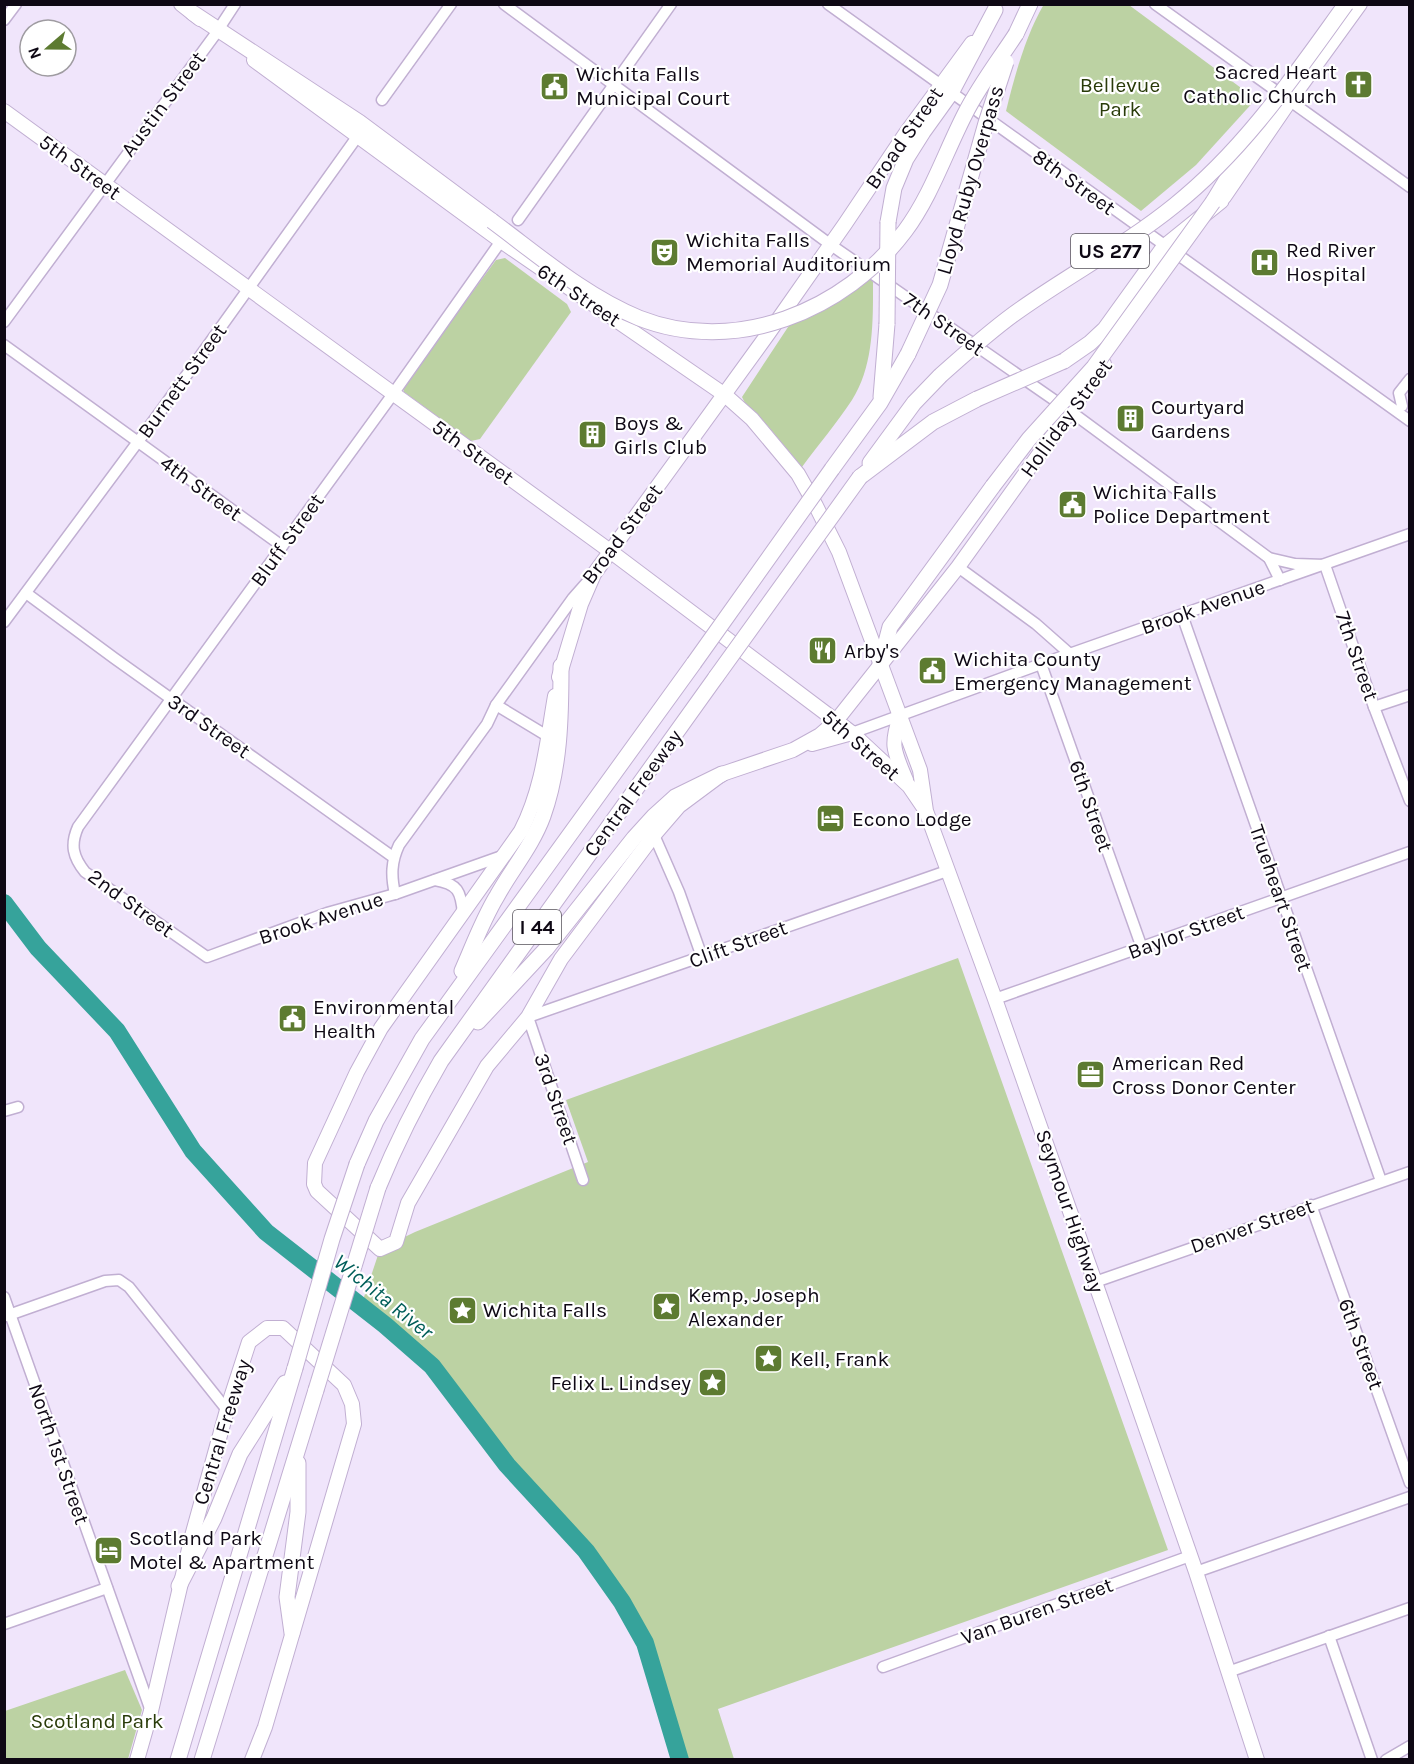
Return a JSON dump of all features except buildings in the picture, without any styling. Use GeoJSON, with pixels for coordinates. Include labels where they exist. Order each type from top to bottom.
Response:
{"type":"FeatureCollection","features":[{"type":"Feature","properties":{"kind":"highway","name":"Lloyd Ruby Overpass"},"geometry":{"type":"LineString","coordinates":[[908,354],[940,285],[986,123],[1016,34],[1030,4]]}},
{"type":"Feature","properties":{"kind":"highway","name":"US 277"},"geometry":{"type":"LineString","coordinates":[[1268,112],[1346,4]]}},
{"type":"Feature","properties":{"kind":"highway"},"geometry":{"type":"LineString","coordinates":[[880,403],[887,324],[888,222],[894,188],[906,159],[997,7]]}},
{"type":"Feature","properties":{"kind":"highway"},"geometry":{"type":"LineString","coordinates":[[187,9],[217,31],[359,122],[607,303],[640,318],[673,328],[698,331],[730,331],[793,318],[817,307],[876,264],[896,242],[922,204],[966,111],[1016,34]]}},
{"type":"Feature","properties":{"kind":"highway"},"geometry":{"type":"LineString","coordinates":[[880,665],[890,627],[1029,439],[1094,367],[1213,202],[1268,112]]}},
{"type":"Feature","properties":{"kind":"highway","name":"Central Freeway"},"geometry":{"type":"LineString","coordinates":[[202,1760],[378,1188],[395,1145],[441,1061],[914,403],[940,376],[996,327],[1176,205],[1237,148],[1268,112]]}},
{"type":"Feature","properties":{"kind":"highway"},"geometry":{"type":"LineString","coordinates":[[860,477],[933,422],[977,399],[1064,361],[1090,344],[1105,328],[1164,247],[1221,201]]}},
{"type":"Feature","properties":{"kind":"highway","name":"Central Freeway"},"geometry":{"type":"LineString","coordinates":[[178,1760],[332,1239],[357,1164],[395,1084],[447,1003],[880,403],[908,354]]}},
{"type":"Feature","properties":{"kind":"highway"},"geometry":{"type":"LineString","coordinates":[[447,1003],[497,896],[530,846],[544,815],[558,753],[561,720],[561,666]]}},
{"type":"Feature","properties":{"kind":"highway"},"geometry":{"type":"LineString","coordinates":[[441,1061],[546,950],[654,816],[675,797],[723,774]]}},
{"type":"Feature","properties":{"kind":"highway"},"geometry":{"type":"LineString","coordinates":[[179,1586],[214,1518],[240,1454],[295,1368]]}},
{"type":"Feature","properties":{"kind":"highway"},"geometry":{"type":"LineString","coordinates":[[292,1633],[287,1597],[298,1512],[298,1448]]}},
{"type":"Feature","properties":{"kind":"main road","name":"Holliday Street"},"geometry":{"type":"LineString","coordinates":[[723,774],[792,750],[820,735],[836,721],[958,567],[1181,259],[1289,102],[1360,4]]}},
{"type":"Feature","properties":{"kind":"main road","name":"6th Street"},"geometry":{"type":"LineString","coordinates":[[217,31],[357,137],[501,241],[725,395],[752,419],[798,474],[816,506],[839,552],[880,665]]}},
{"type":"Feature","properties":{"kind":"main road","name":"Broad Street"},"geometry":{"type":"LineString","coordinates":[[594,574],[725,395],[906,133],[946,90]]}},
{"type":"Feature","properties":{"kind":"main road","name":"5th Street"},"geometry":{"type":"LineString","coordinates":[[4,111],[610,551],[852,733],[909,786],[926,811]]}},
{"type":"Feature","properties":{"kind":"main road","name":"Central Freeway"},"geometry":{"type":"LineString","coordinates":[[594,574],[581,604],[561,666],[540,781],[531,810],[505,855],[381,1028],[357,1072],[315,1163],[314,1184],[317,1191],[380,1249],[396,1242],[408,1203],[487,1066],[528,1017],[561,959],[654,835],[679,806],[723,774]]}},
{"type":"Feature","properties":{"kind":"main road","name":"Seymour Highway"},"geometry":{"type":"LineString","coordinates":[[880,665],[920,770],[926,811],[1095,1282],[1196,1572],[1257,1760]]}},
{"type":"Feature","properties":{"kind":"main road"},"geometry":{"type":"LineString","coordinates":[[900,716],[894,737],[896,756],[909,786]]}},
{"type":"Feature","properties":{"kind":"main road","name":"Brook Avenue"},"geometry":{"type":"LineString","coordinates":[[792,750],[852,733]]}},
{"type":"Feature","properties":{"kind":"main road","name":"Central Freeway"},"geometry":{"type":"LineString","coordinates":[[137,1760],[151,1711],[179,1586],[227,1410],[249,1342],[267,1328],[283,1328],[344,1385],[352,1404],[354,1424],[264,1727],[252,1760]]}},
{"type":"Feature","properties":{"kind":"street"},"geometry":{"type":"LineString","coordinates":[[4,20],[16,4]]}},
{"type":"Feature","properties":{"kind":"street","name":"Austin Street"},"geometry":{"type":"LineString","coordinates":[[4,322],[235,4]]}},
{"type":"Feature","properties":{"kind":"street"},"geometry":{"type":"LineString","coordinates":[[382,100],[451,4]]}},
{"type":"Feature","properties":{"kind":"street","name":"7th Street"},"geometry":{"type":"LineString","coordinates":[[504,4],[831,244],[1070,411],[1269,558],[1295,564],[1325,565],[1374,707],[1410,801]]}},
{"type":"Feature","properties":{"kind":"street"},"geometry":{"type":"LineString","coordinates":[[518,220],[670,4]]}},
{"type":"Feature","properties":{"kind":"street","name":"8th Street"},"geometry":{"type":"LineString","coordinates":[[828,4],[1181,259],[1403,408],[1410,421]]}},
{"type":"Feature","properties":{"kind":"street"},"geometry":{"type":"LineString","coordinates":[[1155,4],[1410,187]]}},
{"type":"Feature","properties":{"kind":"street","name":"Burnett Street"},"geometry":{"type":"LineString","coordinates":[[4,622],[138,442],[357,137]]}},
{"type":"Feature","properties":{"kind":"street","name":"Bluff Street"},"geometry":{"type":"LineString","coordinates":[[73,838],[78,827],[393,394],[501,241]]}},
{"type":"Feature","properties":{"kind":"street","name":"4th Street"},"geometry":{"type":"LineString","coordinates":[[4,345],[282,546]]}},
{"type":"Feature","properties":{"kind":"street"},"geometry":{"type":"LineString","coordinates":[[1403,408],[1399,393],[1410,379]]}},
{"type":"Feature","properties":{"kind":"street","name":"Brook Avenue"},"geometry":{"type":"LineString","coordinates":[[852,733],[1410,534]]}},
{"type":"Feature","properties":{"kind":"street","name":"7th Street"},"geometry":{"type":"LineString","coordinates":[[1269,558],[1280,580]]}},
{"type":"Feature","properties":{"kind":"street"},"geometry":{"type":"LineString","coordinates":[[958,567],[1036,624],[1070,654]]}},
{"type":"Feature","properties":{"kind":"street","name":"Broad Street"},"geometry":{"type":"LineString","coordinates":[[393,857],[399,845],[487,723],[496,705],[573,598],[594,574]]}},
{"type":"Feature","properties":{"kind":"street","name":"3rd Street"},"geometry":{"type":"LineString","coordinates":[[26,593],[170,699],[393,857]]}},
{"type":"Feature","properties":{"kind":"street","name":"Trueheart Street"},"geometry":{"type":"LineString","coordinates":[[1182,615],[1381,1181]]}},
{"type":"Feature","properties":{"kind":"street","name":"6th Street"},"geometry":{"type":"LineString","coordinates":[[1041,664],[1142,948]]}},
{"type":"Feature","properties":{"kind":"street"},"geometry":{"type":"LineString","coordinates":[[1374,707],[1410,695]]}},
{"type":"Feature","properties":{"kind":"street"},"geometry":{"type":"LineString","coordinates":[[496,705],[549,737]]}},
{"type":"Feature","properties":{"kind":"street"},"geometry":{"type":"LineString","coordinates":[[654,835],[679,892],[702,957]]}},
{"type":"Feature","properties":{"kind":"street","name":"2nd Street"},"geometry":{"type":"LineString","coordinates":[[73,838],[76,861],[85,873],[207,957]]}},
{"type":"Feature","properties":{"kind":"street","name":"Baylor Street"},"geometry":{"type":"LineString","coordinates":[[995,999],[1410,852]]}},
{"type":"Feature","properties":{"kind":"street","name":"Brook Avenue"},"geometry":{"type":"LineString","coordinates":[[207,957],[327,913],[394,894],[505,855]]}},
{"type":"Feature","properties":{"kind":"street"},"geometry":{"type":"LineString","coordinates":[[393,857],[394,894]]}},
{"type":"Feature","properties":{"kind":"street","name":"Clift Street"},"geometry":{"type":"LineString","coordinates":[[528,1017],[947,871]]}},
{"type":"Feature","properties":{"kind":"street"},"geometry":{"type":"LineString","coordinates":[[435,880],[449,883],[459,892],[463,914]]}},
{"type":"Feature","properties":{"kind":"street","name":"3rd Street"},"geometry":{"type":"LineString","coordinates":[[528,1017],[583,1180]]}},
{"type":"Feature","properties":{"kind":"street"},"geometry":{"type":"LineString","coordinates":[[4,1111],[18,1107]]}},
{"type":"Feature","properties":{"kind":"street","name":"Denver Street"},"geometry":{"type":"LineString","coordinates":[[1095,1282],[1410,1172]]}},
{"type":"Feature","properties":{"kind":"street","name":"6th Street"},"geometry":{"type":"LineString","coordinates":[[1311,1205],[1410,1483]]}},
{"type":"Feature","properties":{"kind":"street"},"geometry":{"type":"LineString","coordinates":[[8,1315],[105,1281],[119,1280],[129,1287],[227,1410]]}},
{"type":"Feature","properties":{"kind":"street","name":"North 1st Street"},"geometry":{"type":"LineString","coordinates":[[4,1297],[8,1315],[151,1711]]}},
{"type":"Feature","properties":{"kind":"street"},"geometry":{"type":"LineString","coordinates":[[1196,1572],[1410,1497]]}},
{"type":"Feature","properties":{"kind":"street","name":"Van Buren Street"},"geometry":{"type":"LineString","coordinates":[[883,1667],[1190,1556]]}},
{"type":"Feature","properties":{"kind":"street"},"geometry":{"type":"LineString","coordinates":[[4,1624],[107,1588]]}},
{"type":"Feature","properties":{"kind":"street"},"geometry":{"type":"LineString","coordinates":[[1228,1672],[1410,1608]]}},
{"type":"Feature","properties":{"kind":"street"},"geometry":{"type":"LineString","coordinates":[[1329,1636],[1372,1760]]}},
{"type":"Feature","properties":{"kind":"street"},"geometry":{"type":"LineString","coordinates":[[1386,1760],[1410,1746]]}},
{"type":"Feature","properties":{"kind":"green space","name":"Bellevue Park"},"geometry":{"type":"Polygon","coordinates":[[[1044,4],[1129,5],[1256,99],[1196,165],[1141,211],[1006,111],[1026,43],[1044,4]]]}},
{"type":"Feature","properties":{"kind":"green space"},"geometry":{"type":"Polygon","coordinates":[[[505,258],[567,304],[571,312],[480,439],[471,441],[404,392],[403,386],[496,260],[505,258]]]}},
{"type":"Feature","properties":{"kind":"green space"},"geometry":{"type":"Polygon","coordinates":[[[871,277],[873,282],[872,328],[865,373],[852,400],[802,467],[742,397],[792,321],[871,277]]]}},
{"type":"Feature","properties":{"kind":"green space"},"geometry":{"type":"Polygon","coordinates":[[[958,958],[1168,1550],[718,1709],[734,1759],[680,1759],[645,1643],[622,1602],[586,1551],[507,1465],[432,1366],[361,1306],[380,1249],[415,1232],[588,1162],[566,1100],[958,958]]]}},
{"type":"Feature","properties":{"kind":"green space","name":"Scotland Park"},"geometry":{"type":"Polygon","coordinates":[[[125,1670],[142,1710],[128,1759],[5,1759],[5,1711],[125,1670]]]}},
{"type":"Feature","properties":{"kind":"waterway","name":"Wichita River"},"geometry":{"type":"LineString","coordinates":[[4,903],[38,948],[117,1031],[193,1151],[266,1232],[385,1325],[432,1366],[507,1465],[586,1551],[622,1602],[645,1643],[680,1760]]}},
{"type":"Feature","properties":{"kind":"place","name":"Sacred Heart Catholic Church"},"geometry":{"type":"Point","coordinates":[1358,84]}},
{"type":"Feature","properties":{"kind":"place","name":"Wichita Falls Municipal Court"},"geometry":{"type":"Point","coordinates":[555,86]}},
{"type":"Feature","properties":{"kind":"place","name":"Wichita Falls Memorial Auditorium"},"geometry":{"type":"Point","coordinates":[665,252]}},
{"type":"Feature","properties":{"kind":"place","name":"Red River Hospital"},"geometry":{"type":"Point","coordinates":[1265,262]}},
{"type":"Feature","properties":{"kind":"place","name":"Courtyard Gardens"},"geometry":{"type":"Point","coordinates":[1130,419]}},
{"type":"Feature","properties":{"kind":"place","name":"Boys & Girls Club"},"geometry":{"type":"Point","coordinates":[593,435]}},
{"type":"Feature","properties":{"kind":"place","name":"Wichita Falls Police Department"},"geometry":{"type":"Point","coordinates":[1072,504]}},
{"type":"Feature","properties":{"kind":"place","name":"Arby's"},"geometry":{"type":"Point","coordinates":[823,651]}},
{"type":"Feature","properties":{"kind":"place","name":"Wichita County Emergency Management"},"geometry":{"type":"Point","coordinates":[933,671]}},
{"type":"Feature","properties":{"kind":"place","name":"Econo Lodge"},"geometry":{"type":"Point","coordinates":[831,819]}},
{"type":"Feature","properties":{"kind":"place","name":"Environmental Health"},"geometry":{"type":"Point","coordinates":[292,1019]}},
{"type":"Feature","properties":{"kind":"place","name":"American Red Cross Donor Center"},"geometry":{"type":"Point","coordinates":[1091,1075]}},
{"type":"Feature","properties":{"kind":"place","name":"Kemp, Joseph Alexander"},"geometry":{"type":"Point","coordinates":[667,1307]}},
{"type":"Feature","properties":{"kind":"place","name":"Wichita Falls"},"geometry":{"type":"Point","coordinates":[462,1310]}},
{"type":"Feature","properties":{"kind":"place","name":"Kell, Frank"},"geometry":{"type":"Point","coordinates":[769,1359]}},
{"type":"Feature","properties":{"kind":"place","name":"Felix L. Lindsey"},"geometry":{"type":"Point","coordinates":[712,1383]}},
{"type":"Feature","properties":{"kind":"place","name":"Scotland Park Motel & Apartment"},"geometry":{"type":"Point","coordinates":[108,1550]}}]}
